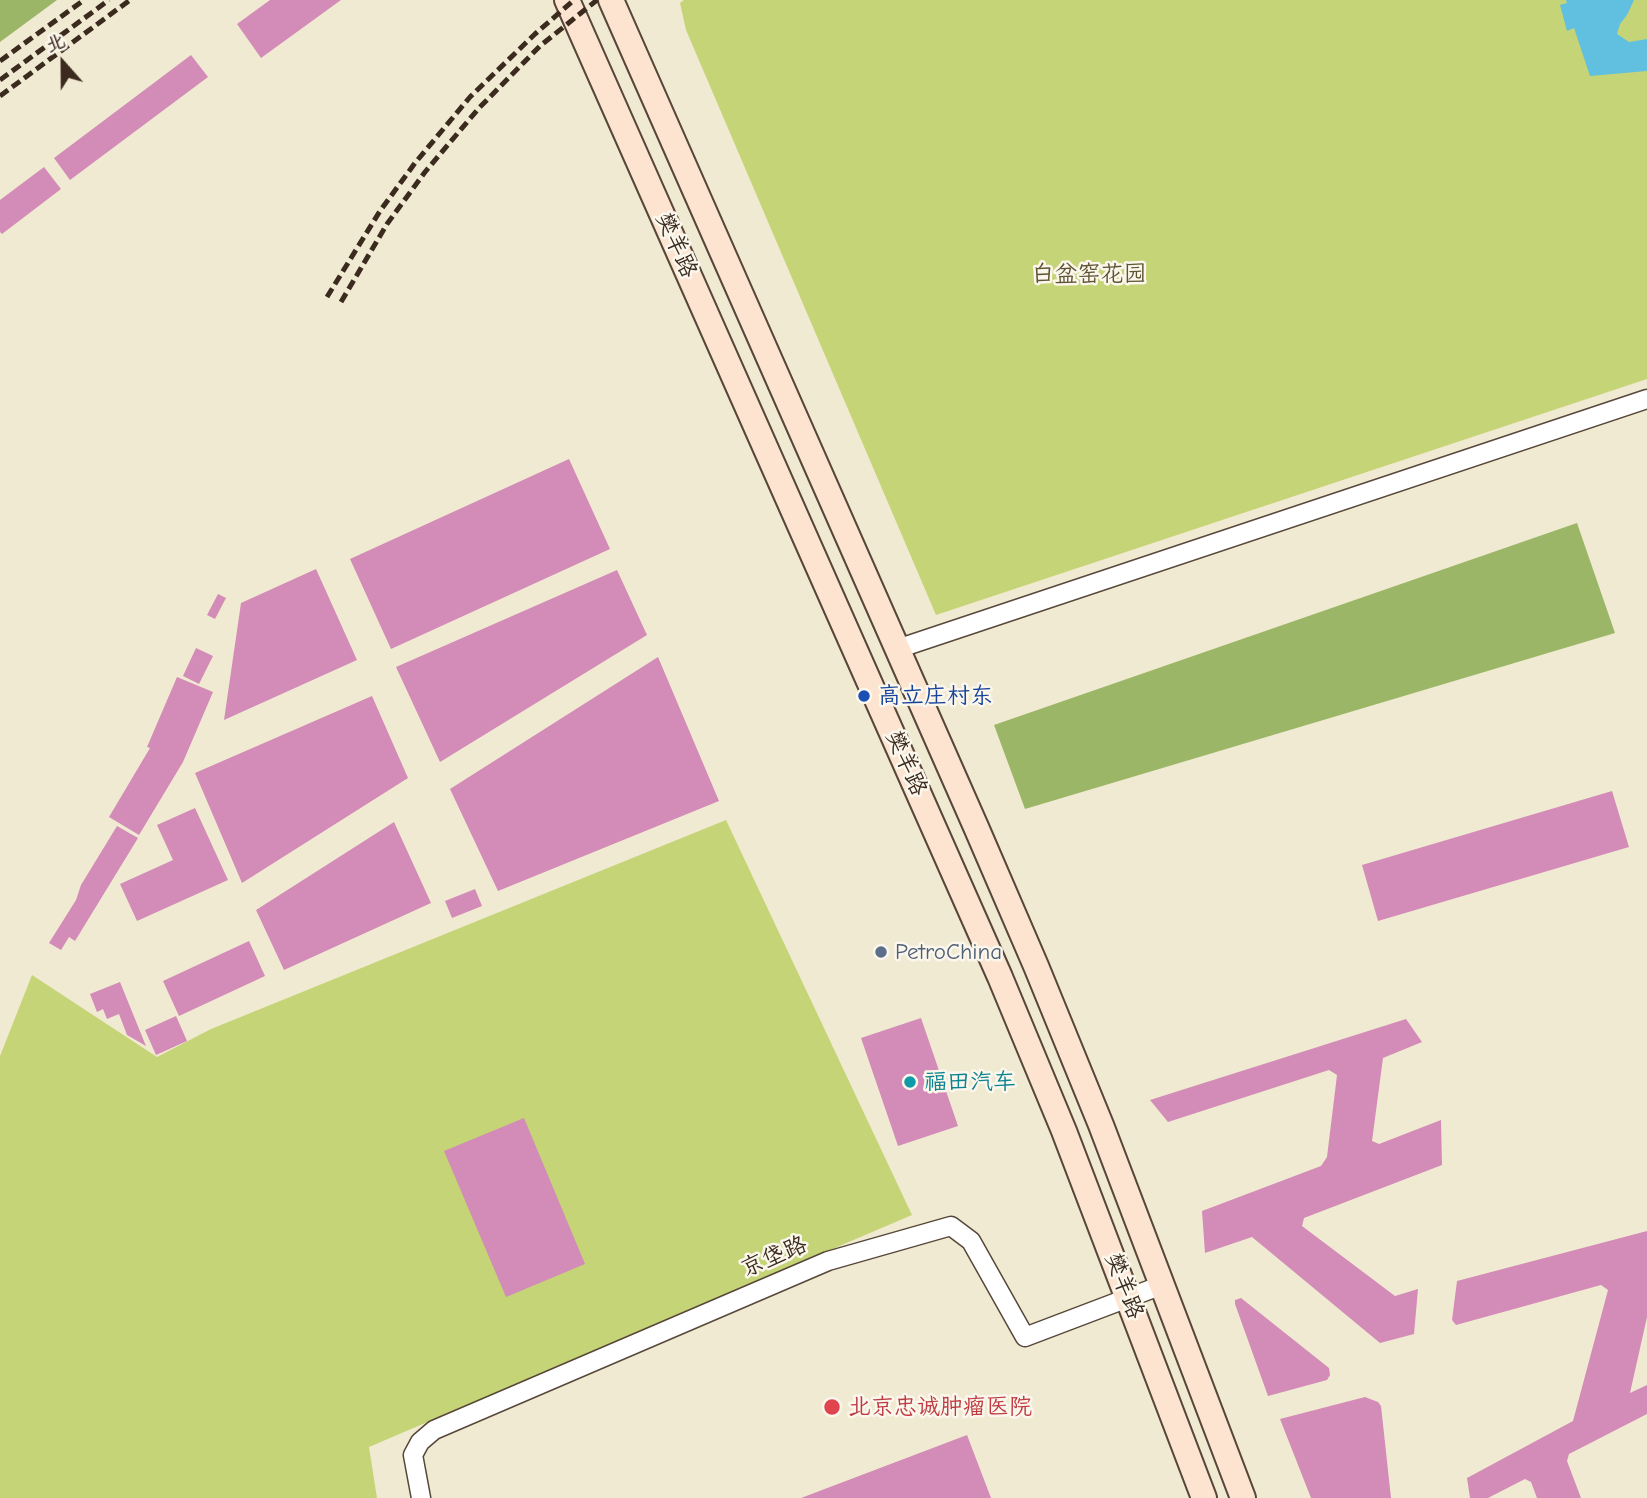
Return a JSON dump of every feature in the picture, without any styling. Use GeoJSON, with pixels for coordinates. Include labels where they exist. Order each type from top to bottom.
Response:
{"type":"FeatureCollection","features":[{"type":"Feature","properties":{"kind":"main road","name":"樊羊路"},"geometry":{"type":"LineString","coordinates":[[567,0],[1000,977],[1065,1131],[1204,1498]]}},
{"type":"Feature","properties":{"kind":"main road","name":"樊羊路"},"geometry":{"type":"LineString","coordinates":[[611,0],[1036,966],[1101,1125],[1243,1498]]}},
{"type":"Feature","properties":{"kind":"street"},"geometry":{"type":"LineString","coordinates":[[897,649],[1647,399]]}},
{"type":"Feature","properties":{"kind":"street","name":"京垡路"},"geometry":{"type":"LineString","coordinates":[[421,1498],[413,1455],[420,1442],[434,1430],[828,1261],[951,1226],[971,1241],[1025,1337],[1161,1285]]}},
{"type":"Feature","properties":{"kind":"green space"},"geometry":{"type":"Polygon","coordinates":[[[0,0],[57,0],[0,42],[0,0]]]}},
{"type":"Feature","properties":{"kind":"green space","name":"白盆窑花园"},"geometry":{"type":"Polygon","coordinates":[[[684,0],[1647,0],[1647,379],[936,615],[686,30],[680,3],[684,0]]]}},
{"type":"Feature","properties":{"kind":"green space"},"geometry":{"type":"Polygon","coordinates":[[[1577,523],[1615,633],[1025,809],[994,725],[1577,523]]]}},
{"type":"Feature","properties":{"kind":"green space"},"geometry":{"type":"Polygon","coordinates":[[[726,820],[912,1215],[369,1447],[377,1498],[0,1498],[0,1056],[32,975],[157,1057],[211,1029],[726,820]]]}},
{"type":"Feature","properties":{"kind":"water"},"geometry":{"type":"Polygon","coordinates":[[[1566,0],[1634,0],[1617,34],[1629,42],[1647,39],[1647,71],[1590,76],[1574,28],[1567,31],[1560,5],[1567,3],[1566,0]]]}},
{"type":"Feature","properties":{"kind":"building"},"geometry":{"type":"Polygon","coordinates":[[[270,0],[341,0],[261,58],[237,24],[270,0]]]}},
{"type":"Feature","properties":{"kind":"building"},"geometry":{"type":"Polygon","coordinates":[[[191,55],[208,77],[70,180],[54,158],[191,55]]]}},
{"type":"Feature","properties":{"kind":"building"},"geometry":{"type":"Polygon","coordinates":[[[44,167],[61,189],[2,234],[0,200],[44,167]]]}},
{"type":"Feature","properties":{"kind":"building"},"geometry":{"type":"Polygon","coordinates":[[[569,459],[610,549],[391,649],[350,559],[569,459]]]}},
{"type":"Feature","properties":{"kind":"building"},"geometry":{"type":"Polygon","coordinates":[[[316,569],[357,660],[224,720],[241,603],[316,569]]]}},
{"type":"Feature","properties":{"kind":"building"},"geometry":{"type":"Polygon","coordinates":[[[617,570],[647,635],[440,762],[396,667],[617,570]]]}},
{"type":"Feature","properties":{"kind":"building"},"geometry":{"type":"Polygon","coordinates":[[[218,594],[226,598],[215,619],[207,615],[218,594]]]}},
{"type":"Feature","properties":{"kind":"building"},"geometry":{"type":"Polygon","coordinates":[[[196,648],[213,656],[199,684],[183,676],[196,648]]]}},
{"type":"Feature","properties":{"kind":"building"},"geometry":{"type":"Polygon","coordinates":[[[658,657],[719,801],[498,891],[450,789],[658,657]]]}},
{"type":"Feature","properties":{"kind":"building"},"geometry":{"type":"Polygon","coordinates":[[[177,677],[213,692],[183,762],[139,835],[109,817],[150,748],[147,747],[177,677]]]}},
{"type":"Feature","properties":{"kind":"building"},"geometry":{"type":"Polygon","coordinates":[[[372,696],[408,778],[242,883],[195,773],[372,696]]]}},
{"type":"Feature","properties":{"kind":"building"},"geometry":{"type":"Polygon","coordinates":[[[1612,791],[1629,847],[1378,921],[1362,865],[1612,791]]]}},
{"type":"Feature","properties":{"kind":"building"},"geometry":{"type":"Polygon","coordinates":[[[195,808],[228,880],[137,921],[120,884],[173,860],[157,825],[195,808]]]}},
{"type":"Feature","properties":{"kind":"building"},"geometry":{"type":"Polygon","coordinates":[[[394,822],[431,903],[284,970],[256,910],[394,822]]]}},
{"type":"Feature","properties":{"kind":"building"},"geometry":{"type":"Polygon","coordinates":[[[117,826],[138,838],[75,941],[69,937],[61,950],[49,943],[117,826]]]}},
{"type":"Feature","properties":{"kind":"building"},"geometry":{"type":"Polygon","coordinates":[[[475,889],[482,906],[452,918],[445,901],[475,889]]]}},
{"type":"Feature","properties":{"kind":"building"},"geometry":{"type":"Polygon","coordinates":[[[249,941],[265,976],[179,1016],[163,981],[249,941]]]}},
{"type":"Feature","properties":{"kind":"building"},"geometry":{"type":"Polygon","coordinates":[[[120,982],[146,1046],[127,1035],[119,1014],[107,1019],[103,1009],[97,1012],[90,994],[120,982]]]}},
{"type":"Feature","properties":{"kind":"building"},"geometry":{"type":"Polygon","coordinates":[[[176,1016],[187,1041],[156,1055],[145,1030],[176,1016]]]}},
{"type":"Feature","properties":{"kind":"building","name":"福田汽车"},"geometry":{"type":"Polygon","coordinates":[[[921,1018],[958,1126],[898,1146],[861,1038],[921,1018]]]}},
{"type":"Feature","properties":{"kind":"building"},"geometry":{"type":"Polygon","coordinates":[[[1406,1019],[1422,1042],[1383,1058],[1372,1141],[1379,1144],[1441,1120],[1442,1165],[1304,1218],[1302,1226],[1395,1296],[1418,1289],[1414,1334],[1380,1343],[1252,1237],[1205,1253],[1202,1211],[1321,1166],[1327,1157],[1337,1075],[1329,1070],[1168,1122],[1150,1100],[1406,1019]]]}},
{"type":"Feature","properties":{"kind":"building"},"geometry":{"type":"Polygon","coordinates":[[[524,1118],[585,1264],[506,1297],[444,1151],[524,1118]]]}},
{"type":"Feature","properties":{"kind":"building"},"geometry":{"type":"Polygon","coordinates":[[[1647,1231],[1647,1317],[1630,1393],[1647,1385],[1647,1414],[1569,1454],[1567,1461],[1581,1498],[1537,1498],[1531,1482],[1525,1479],[1488,1498],[1470,1498],[1467,1478],[1573,1421],[1608,1290],[1601,1285],[1456,1325],[1452,1320],[1457,1281],[1647,1231]]]}},
{"type":"Feature","properties":{"kind":"building"},"geometry":{"type":"Polygon","coordinates":[[[1241,1298],[1329,1368],[1330,1375],[1327,1380],[1268,1396],[1235,1304],[1235,1300],[1241,1298]]]}},
{"type":"Feature","properties":{"kind":"building"},"geometry":{"type":"Polygon","coordinates":[[[1365,1397],[1381,1406],[1391,1498],[1311,1498],[1280,1419],[1365,1397]]]}},
{"type":"Feature","properties":{"kind":"building"},"geometry":{"type":"Polygon","coordinates":[[[967,1435],[991,1498],[801,1498],[967,1435]]]}},
{"type":"Feature","properties":{"kind":"railway"},"geometry":{"type":"LineString","coordinates":[[0,61],[84,0]]}},
{"type":"Feature","properties":{"kind":"railway"},"geometry":{"type":"LineString","coordinates":[[0,80],[109,0]]}},
{"type":"Feature","properties":{"kind":"railway"},"geometry":{"type":"LineString","coordinates":[[0,96],[130,0]]}},
{"type":"Feature","properties":{"kind":"railway"},"geometry":{"type":"LineString","coordinates":[[327,297],[380,211],[415,163],[470,97],[574,0]]}},
{"type":"Feature","properties":{"kind":"railway"},"geometry":{"type":"LineString","coordinates":[[341,302],[387,224],[425,172],[479,108],[540,46],[597,0]]}},
{"type":"Feature","properties":{"kind":"place","name":"高立庄村东"},"geometry":{"type":"Point","coordinates":[864,696]}},
{"type":"Feature","properties":{"kind":"place","name":"PetroChina"},"geometry":{"type":"Point","coordinates":[881,952]}},
{"type":"Feature","properties":{"kind":"place","name":"福田汽车"},"geometry":{"type":"Point","coordinates":[910,1082]}},
{"type":"Feature","properties":{"kind":"place","name":"北京忠诚肿瘤医院"},"geometry":{"type":"Point","coordinates":[832,1407]}}]}
